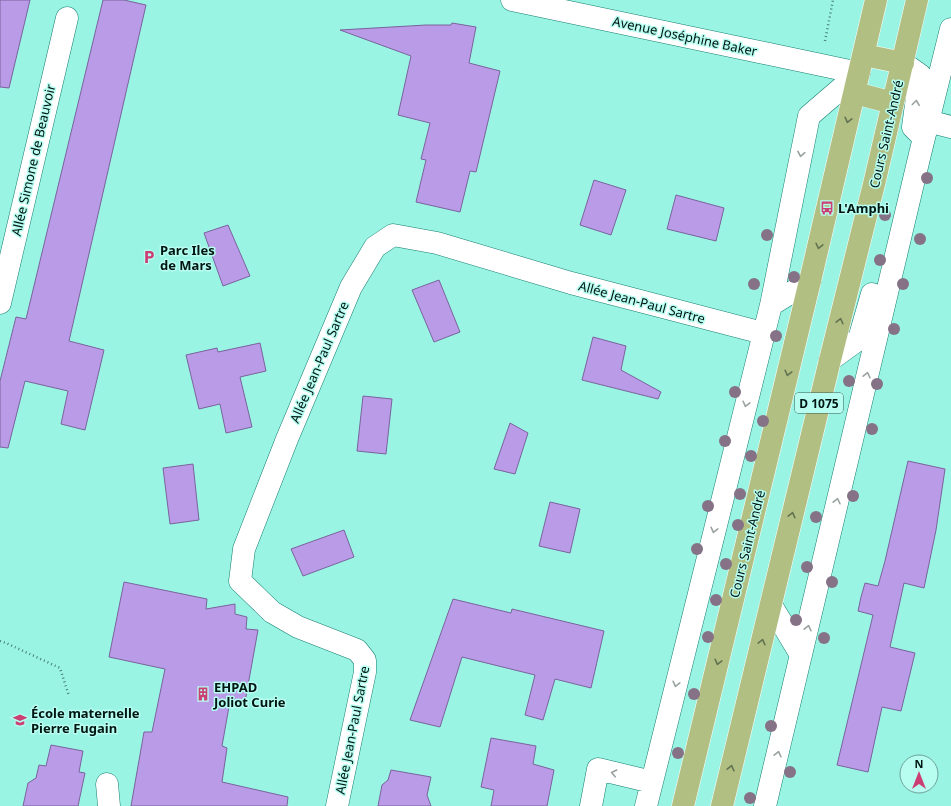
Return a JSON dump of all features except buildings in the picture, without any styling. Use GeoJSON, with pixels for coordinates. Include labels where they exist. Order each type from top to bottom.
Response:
{"type":"FeatureCollection","features":[{"type":"Feature","properties":{"kind":"main road","name":"Cours Saint-André"},"geometry":{"type":"LineString","coordinates":[[683,806],[810,281],[876,0]]}},
{"type":"Feature","properties":{"kind":"main road","name":"Cours Saint-André"},"geometry":{"type":"LineString","coordinates":[[722,806],[875,180],[917,0]]}},
{"type":"Feature","properties":{"kind":"main road"},"geometry":{"type":"LineString","coordinates":[[859,74],[903,64]]}},
{"type":"Feature","properties":{"kind":"main road"},"geometry":{"type":"LineString","coordinates":[[859,74],[893,103]]}},
{"type":"Feature","properties":{"kind":"street","name":"Avenue Joséphine Baker"},"geometry":{"type":"LineString","coordinates":[[512,0],[544,3],[859,74]]}},
{"type":"Feature","properties":{"kind":"street","name":"Allée Simone de Beauvoir"},"geometry":{"type":"LineString","coordinates":[[0,303],[67,18]]}},
{"type":"Feature","properties":{"kind":"street"},"geometry":{"type":"LineString","coordinates":[[765,806],[892,268],[951,29]]}},
{"type":"Feature","properties":{"kind":"street"},"geometry":{"type":"LineString","coordinates":[[903,64],[920,75],[913,127],[926,129],[951,127]]}},
{"type":"Feature","properties":{"kind":"street"},"geometry":{"type":"LineString","coordinates":[[646,806],[771,305],[809,116],[859,74]]}},
{"type":"Feature","properties":{"kind":"street","name":"Allée Jean-Paul Sartre"},"geometry":{"type":"LineString","coordinates":[[337,806],[365,672],[365,660],[357,650],[298,627],[272,612],[240,581],[244,549],[287,439],[351,287],[375,247],[393,235],[437,243],[571,283],[763,333]]}},
{"type":"Feature","properties":{"kind":"street"},"geometry":{"type":"LineString","coordinates":[[830,360],[859,339],[873,289],[892,268]]}},
{"type":"Feature","properties":{"kind":"street"},"geometry":{"type":"LineString","coordinates":[[771,305],[810,281]]}},
{"type":"Feature","properties":{"kind":"street"},"geometry":{"type":"LineString","coordinates":[[771,605],[801,655]]}},
{"type":"Feature","properties":{"kind":"street"},"geometry":{"type":"LineString","coordinates":[[591,806],[598,769],[652,782]]}},
{"type":"Feature","properties":{"kind":"street"},"geometry":{"type":"LineString","coordinates":[[107,784],[109,806]]}},
{"type":"Feature","properties":{"kind":"path"},"geometry":{"type":"LineString","coordinates":[[0,641],[60,668],[69,696]]}},
{"type":"Feature","properties":{"kind":"place","name":"L'Amphi"},"geometry":{"type":"Point","coordinates":[827,208]}},
{"type":"Feature","properties":{"kind":"place","name":"Parc Iles de Mars"},"geometry":{"type":"Point","coordinates":[149,257]}},
{"type":"Feature","properties":{"kind":"place","name":"EHPAD Joliot Curie"},"geometry":{"type":"Point","coordinates":[203,694]}},
{"type":"Feature","properties":{"kind":"place","name":"École maternelle Pierre Fugain"},"geometry":{"type":"Point","coordinates":[20,720]}}]}
